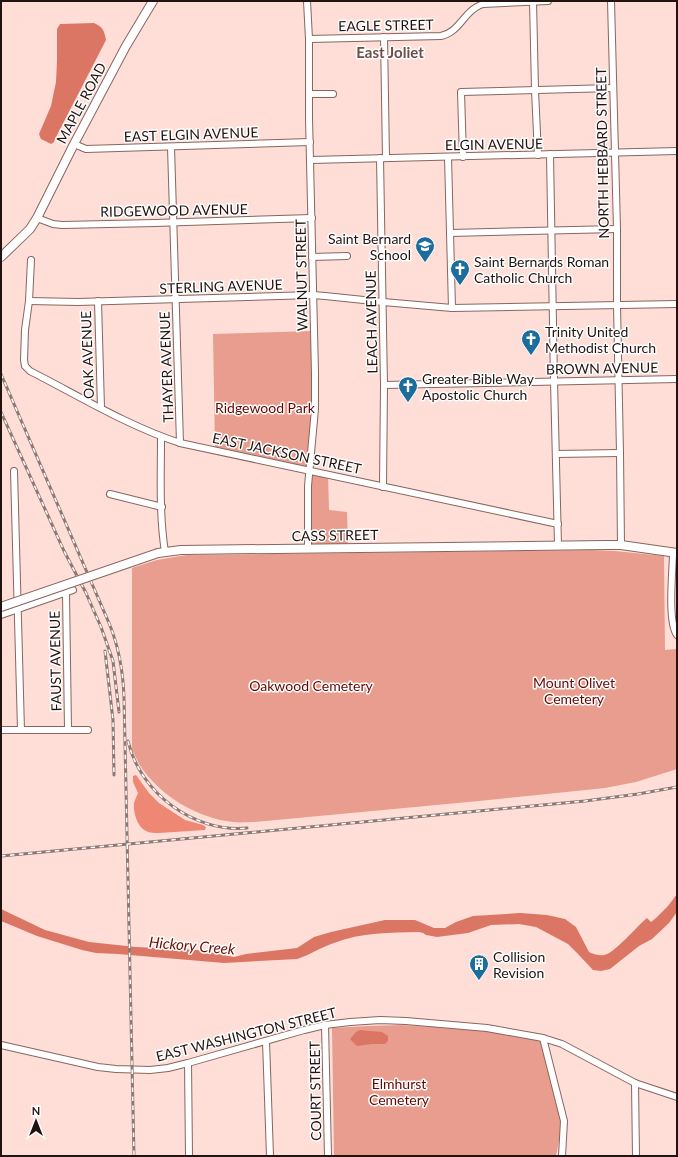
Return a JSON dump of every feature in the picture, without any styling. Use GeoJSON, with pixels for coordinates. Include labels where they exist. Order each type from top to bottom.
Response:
{"type":"FeatureCollection","features":[{"type":"Feature","properties":{"kind":"main road","name":"MAPLE ROAD"},"geometry":{"type":"LineString","coordinates":[[1,257],[30,229],[37,218],[129,40],[153,1]]}},
{"type":"Feature","properties":{"kind":"main road","name":"CASS STREET"},"geometry":{"type":"LineString","coordinates":[[1,607],[162,553],[181,550],[621,545],[675,553]]}},
{"type":"Feature","properties":{"kind":"street","name":"WALNUT STREET"},"geometry":{"type":"LineString","coordinates":[[307,1],[315,409],[308,486],[308,548]]}},
{"type":"Feature","properties":{"kind":"street","name":"EAGLE STREET"},"geometry":{"type":"LineString","coordinates":[[308,39],[448,35],[475,7],[483,4],[548,1]]}},
{"type":"Feature","properties":{"kind":"street","name":"NORTH HEBBARD STREET"},"geometry":{"type":"LineString","coordinates":[[611,1],[617,229],[621,545]]}},
{"type":"Feature","properties":{"kind":"street"},"geometry":{"type":"LineString","coordinates":[[533,2],[538,154]]}},
{"type":"Feature","properties":{"kind":"street","name":"LEACH AVENUE"},"geometry":{"type":"LineString","coordinates":[[383,486],[384,37]]}},
{"type":"Feature","properties":{"kind":"street"},"geometry":{"type":"LineString","coordinates":[[463,157],[461,92],[613,88]]}},
{"type":"Feature","properties":{"kind":"street"},"geometry":{"type":"LineString","coordinates":[[309,94],[333,94]]}},
{"type":"Feature","properties":{"kind":"street","name":"EAST ELGIN AVENUE"},"geometry":{"type":"LineString","coordinates":[[74,144],[86,149],[310,142]]}},
{"type":"Feature","properties":{"kind":"street","name":"THAYER AVENUE"},"geometry":{"type":"LineString","coordinates":[[170,147],[174,223],[180,443]]}},
{"type":"Feature","properties":{"kind":"street","name":"ELGIN AVENUE"},"geometry":{"type":"LineString","coordinates":[[311,160],[677,151]]}},
{"type":"Feature","properties":{"kind":"street"},"geometry":{"type":"LineString","coordinates":[[550,154],[558,545]]}},
{"type":"Feature","properties":{"kind":"street"},"geometry":{"type":"LineString","coordinates":[[448,157],[452,308]]}},
{"type":"Feature","properties":{"kind":"street","name":"RIDGEWOOD AVENUE"},"geometry":{"type":"LineString","coordinates":[[37,218],[52,224],[62,225],[312,218]]}},
{"type":"Feature","properties":{"kind":"street"},"geometry":{"type":"LineString","coordinates":[[450,233],[617,229]]}},
{"type":"Feature","properties":{"kind":"street"},"geometry":{"type":"LineString","coordinates":[[312,257],[347,256]]}},
{"type":"Feature","properties":{"kind":"street"},"geometry":{"type":"LineString","coordinates":[[29,301],[31,260]]}},
{"type":"Feature","properties":{"kind":"street","name":"STERLING AVENUE"},"geometry":{"type":"LineString","coordinates":[[29,301],[98,301],[313,295],[452,308],[677,304]]}},
{"type":"Feature","properties":{"kind":"street","name":"EAST JACKSON STREET"},"geometry":{"type":"LineString","coordinates":[[29,301],[25,330],[25,366],[30,371],[137,427],[180,443],[558,524]]}},
{"type":"Feature","properties":{"kind":"street","name":"OAK AVENUE"},"geometry":{"type":"LineString","coordinates":[[98,301],[101,408]]}},
{"type":"Feature","properties":{"kind":"street","name":"BROWN AVENUE"},"geometry":{"type":"LineString","coordinates":[[384,386],[677,379]]}},
{"type":"Feature","properties":{"kind":"street"},"geometry":{"type":"LineString","coordinates":[[161,436],[162,553]]}},
{"type":"Feature","properties":{"kind":"street"},"geometry":{"type":"LineString","coordinates":[[556,454],[620,453]]}},
{"type":"Feature","properties":{"kind":"street"},"geometry":{"type":"LineString","coordinates":[[14,471],[21,730]]}},
{"type":"Feature","properties":{"kind":"street"},"geometry":{"type":"LineString","coordinates":[[110,494],[162,507]]}},
{"type":"Feature","properties":{"kind":"street"},"geometry":{"type":"LineString","coordinates":[[675,553],[672,623],[677,635]]}},
{"type":"Feature","properties":{"kind":"street"},"geometry":{"type":"LineString","coordinates":[[1,615],[73,590]]}},
{"type":"Feature","properties":{"kind":"street","name":"FAUST AVENUE"},"geometry":{"type":"LineString","coordinates":[[66,593],[68,730]]}},
{"type":"Feature","properties":{"kind":"street"},"geometry":{"type":"LineString","coordinates":[[1,730],[88,730]]}},
{"type":"Feature","properties":{"kind":"street","name":"EAST WASHINGTON STREET"},"geometry":{"type":"LineString","coordinates":[[1,1045],[98,1067],[150,1070],[168,1068],[188,1063],[325,1025],[380,1020],[406,1021],[487,1028],[543,1038],[562,1044],[636,1083],[677,1097]]}},
{"type":"Feature","properties":{"kind":"street","name":"COURT STREET"},"geometry":{"type":"LineString","coordinates":[[325,1025],[328,1156]]}},
{"type":"Feature","properties":{"kind":"street"},"geometry":{"type":"LineString","coordinates":[[543,1038],[564,1121],[562,1156]]}},
{"type":"Feature","properties":{"kind":"street"},"geometry":{"type":"LineString","coordinates":[[266,1041],[270,1156]]}},
{"type":"Feature","properties":{"kind":"street"},"geometry":{"type":"LineString","coordinates":[[188,1063],[189,1156]]}},
{"type":"Feature","properties":{"kind":"street"},"geometry":{"type":"LineString","coordinates":[[636,1083],[636,1156]]}},
{"type":"Feature","properties":{"kind":"green space","name":"Ridgewood Park"},"geometry":{"type":"Polygon","coordinates":[[[313,331],[315,409],[310,470],[215,449],[213,334],[313,331]]]}},
{"type":"Feature","properties":{"kind":"green space"},"geometry":{"type":"Polygon","coordinates":[[[310,471],[328,475],[329,510],[347,512],[348,547],[308,548],[310,471]]]}},
{"type":"Feature","properties":{"kind":"green space"},"geometry":{"type":"Polygon","coordinates":[[[591,550],[664,556],[665,650],[677,649],[677,769],[636,782],[605,788],[255,822],[233,822],[206,816],[192,810],[168,795],[147,775],[139,764],[132,750],[132,568],[157,560],[187,555],[591,550]]]}},
{"type":"Feature","properties":{"kind":"green space","name":"Elmhurst Cemetery"},"geometry":{"type":"Polygon","coordinates":[[[401,1025],[487,1030],[541,1039],[563,1121],[556,1156],[334,1156],[332,1028],[401,1025]]]}},
{"type":"Feature","properties":{"kind":"shaded area"},"geometry":{"type":"Polygon","coordinates":[[[94,23],[103,29],[106,40],[54,142],[51,144],[41,139],[39,134],[51,106],[56,82],[57,29],[60,24],[94,23]]]}},
{"type":"Feature","properties":{"kind":"shaded area"},"geometry":{"type":"Polygon","coordinates":[[[136,775],[149,793],[159,803],[185,820],[203,825],[206,827],[205,830],[155,833],[143,829],[136,818],[134,810],[134,803],[138,793],[133,782],[133,776],[136,775]]]}},
{"type":"Feature","properties":{"kind":"shaded area"},"geometry":{"type":"Polygon","coordinates":[[[677,894],[677,912],[669,923],[652,939],[639,946],[610,969],[601,971],[593,970],[568,944],[536,927],[519,924],[491,925],[468,933],[437,937],[419,932],[365,935],[344,939],[297,959],[224,963],[96,953],[37,936],[1,921],[1,909],[45,930],[89,942],[136,947],[197,950],[234,957],[246,954],[297,948],[314,937],[385,920],[415,920],[434,928],[445,928],[473,916],[520,913],[547,915],[565,919],[576,927],[589,952],[596,955],[602,955],[614,950],[647,918],[651,922],[656,918],[677,894]]]}},
{"type":"Feature","properties":{"kind":"shaded area"},"geometry":{"type":"Polygon","coordinates":[[[360,1030],[382,1032],[388,1036],[388,1041],[385,1044],[357,1046],[350,1039],[360,1030]]]}},
{"type":"Feature","properties":{"kind":"railway"},"geometry":{"type":"LineString","coordinates":[[1,374],[109,623],[118,650],[123,678],[134,1156]]}},
{"type":"Feature","properties":{"kind":"railway"},"geometry":{"type":"LineString","coordinates":[[1,412],[64,551],[86,593],[101,627],[113,661],[119,712]]}},
{"type":"Feature","properties":{"kind":"railway"},"geometry":{"type":"LineString","coordinates":[[105,651],[113,720],[114,775]]}},
{"type":"Feature","properties":{"kind":"railway"},"geometry":{"type":"LineString","coordinates":[[128,741],[134,760],[144,777],[157,793],[172,806],[189,816],[208,824],[227,828],[247,828]]}},
{"type":"Feature","properties":{"kind":"railway"},"geometry":{"type":"LineString","coordinates":[[1,856],[585,801],[677,787]]}},
{"type":"Feature","properties":{"kind":"place","name":"Saint Bernard School"},"geometry":{"type":"Point","coordinates":[425,263]}},
{"type":"Feature","properties":{"kind":"place","name":"Saint Bernards Roman Catholic Church"},"geometry":{"type":"Point","coordinates":[460,286]}},
{"type":"Feature","properties":{"kind":"place","name":"Trinity United Methodist Church"},"geometry":{"type":"Point","coordinates":[531,356]}},
{"type":"Feature","properties":{"kind":"place","name":"Greater Bible Way Apostolic Church"},"geometry":{"type":"Point","coordinates":[408,403]}},
{"type":"Feature","properties":{"kind":"place","name":"Collision Revision"},"geometry":{"type":"Point","coordinates":[479,981]}},
{"type":"Feature","properties":{"kind":"district","name":"East Joliet"},"geometry":{"type":"Point","coordinates":[390,52]}},
{"type":"Feature","properties":{"kind":"park label","name":"Oakwood Cemetery"},"geometry":{"type":"Point","coordinates":[311,685]}},
{"type":"Feature","properties":{"kind":"park label","name":"Mount Olivet Cemetery"},"geometry":{"type":"Point","coordinates":[574,690]}},
{"type":"Feature","properties":{"kind":"water label","name":"Hickory Creek"},"geometry":{"type":"Point","coordinates":[192,945]}}]}
